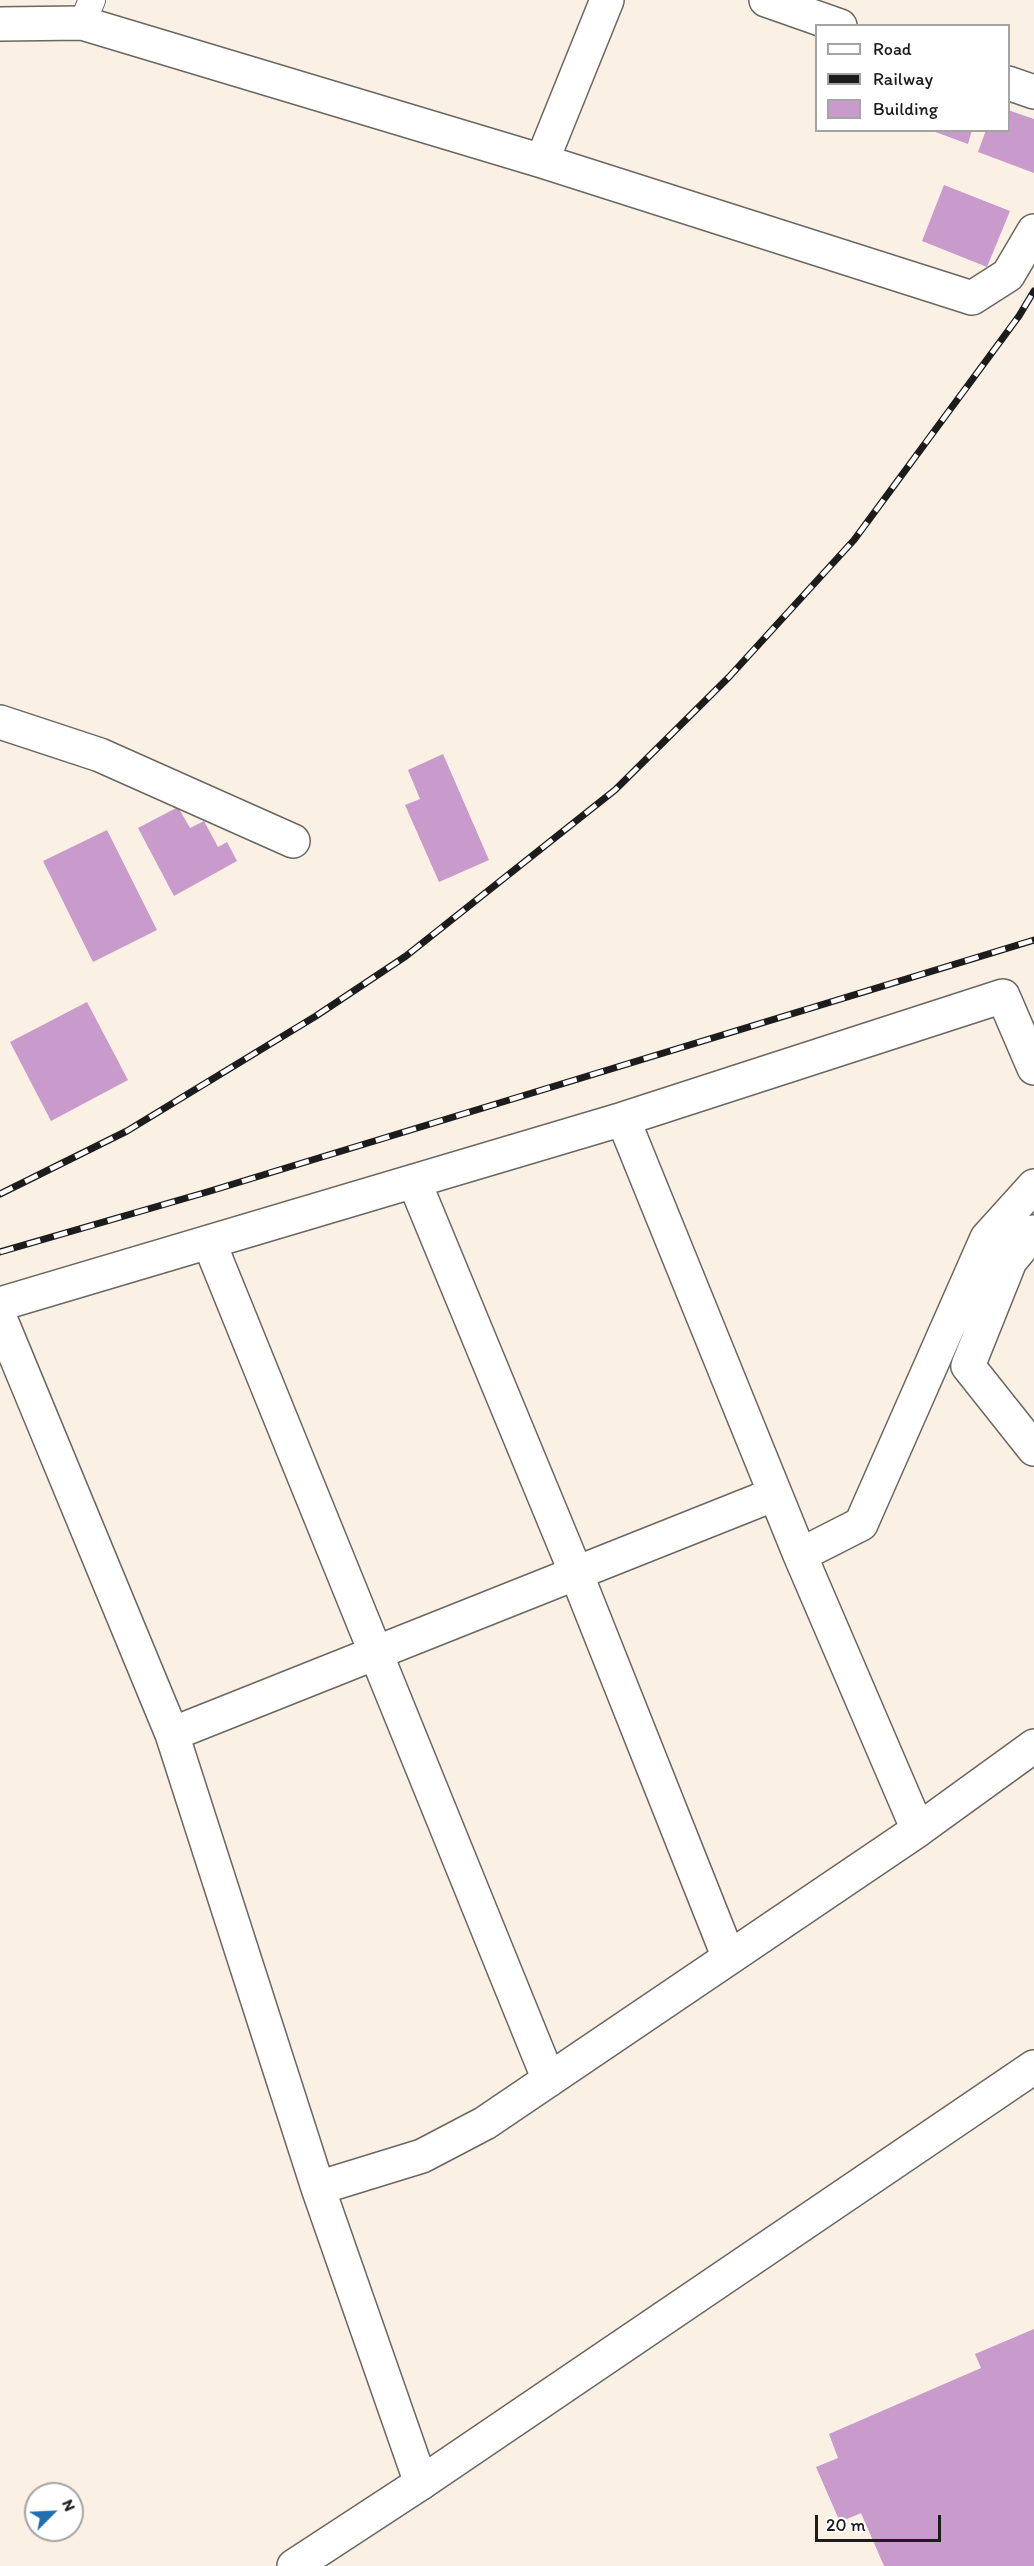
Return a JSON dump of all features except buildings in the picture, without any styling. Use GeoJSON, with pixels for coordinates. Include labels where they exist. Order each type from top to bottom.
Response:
{"type":"FeatureCollection","features":[{"type":"Feature","properties":{"kind":"street"},"geometry":{"type":"LineString","coordinates":[[542,161],[607,0]]}},
{"type":"Feature","properties":{"kind":"street"},"geometry":{"type":"LineString","coordinates":[[766,0],[834,24]]}},
{"type":"Feature","properties":{"kind":"street"},"geometry":{"type":"LineString","coordinates":[[0,24],[87,11],[542,161],[972,298],[1008,275],[1034,231]]}},
{"type":"Feature","properties":{"kind":"street"},"geometry":{"type":"LineString","coordinates":[[1010,84],[1034,92]]}},
{"type":"Feature","properties":{"kind":"street"},"geometry":{"type":"LineString","coordinates":[[0,722],[100,755],[293,841]]}},
{"type":"Feature","properties":{"kind":"street"},"geometry":{"type":"LineString","coordinates":[[0,1304],[623,1119],[1002,996],[1034,1068]]}},
{"type":"Feature","properties":{"kind":"street"},"geometry":{"type":"LineString","coordinates":[[623,1119],[800,1555],[918,1830]]}},
{"type":"Feature","properties":{"kind":"street"},"geometry":{"type":"LineString","coordinates":[[414,1181],[576,1574],[729,1958]]}},
{"type":"Feature","properties":{"kind":"street"},"geometry":{"type":"LineString","coordinates":[[800,1555],[861,1524],[987,1238],[1034,1186]]}},
{"type":"Feature","properties":{"kind":"street"},"geometry":{"type":"LineString","coordinates":[[1034,1232],[1010,1261],[968,1366],[1034,1449]]}},
{"type":"Feature","properties":{"kind":"street"},"geometry":{"type":"LineString","coordinates":[[209,1242],[549,2080]]}},
{"type":"Feature","properties":{"kind":"street"},"geometry":{"type":"LineString","coordinates":[[0,1318],[172,1734],[318,2188],[421,2483]]}},
{"type":"Feature","properties":{"kind":"street"},"geometry":{"type":"LineString","coordinates":[[172,1734],[775,1494]]}},
{"type":"Feature","properties":{"kind":"street"},"geometry":{"type":"LineString","coordinates":[[318,2188],[422,2156],[485,2123],[918,1830],[1034,1746]]}},
{"type":"Feature","properties":{"kind":"street"},"geometry":{"type":"LineString","coordinates":[[294,2566],[421,2483],[1034,2067]]}},
{"type":"Feature","properties":{"kind":"railway"},"geometry":{"type":"LineString","coordinates":[[0,1194],[127,1131],[316,1016],[406,956],[615,790],[729,677],[854,540],[1019,316],[1034,291]]}},
{"type":"Feature","properties":{"kind":"railway"},"geometry":{"type":"LineString","coordinates":[[0,1252],[207,1192],[1034,940]]}}]}
